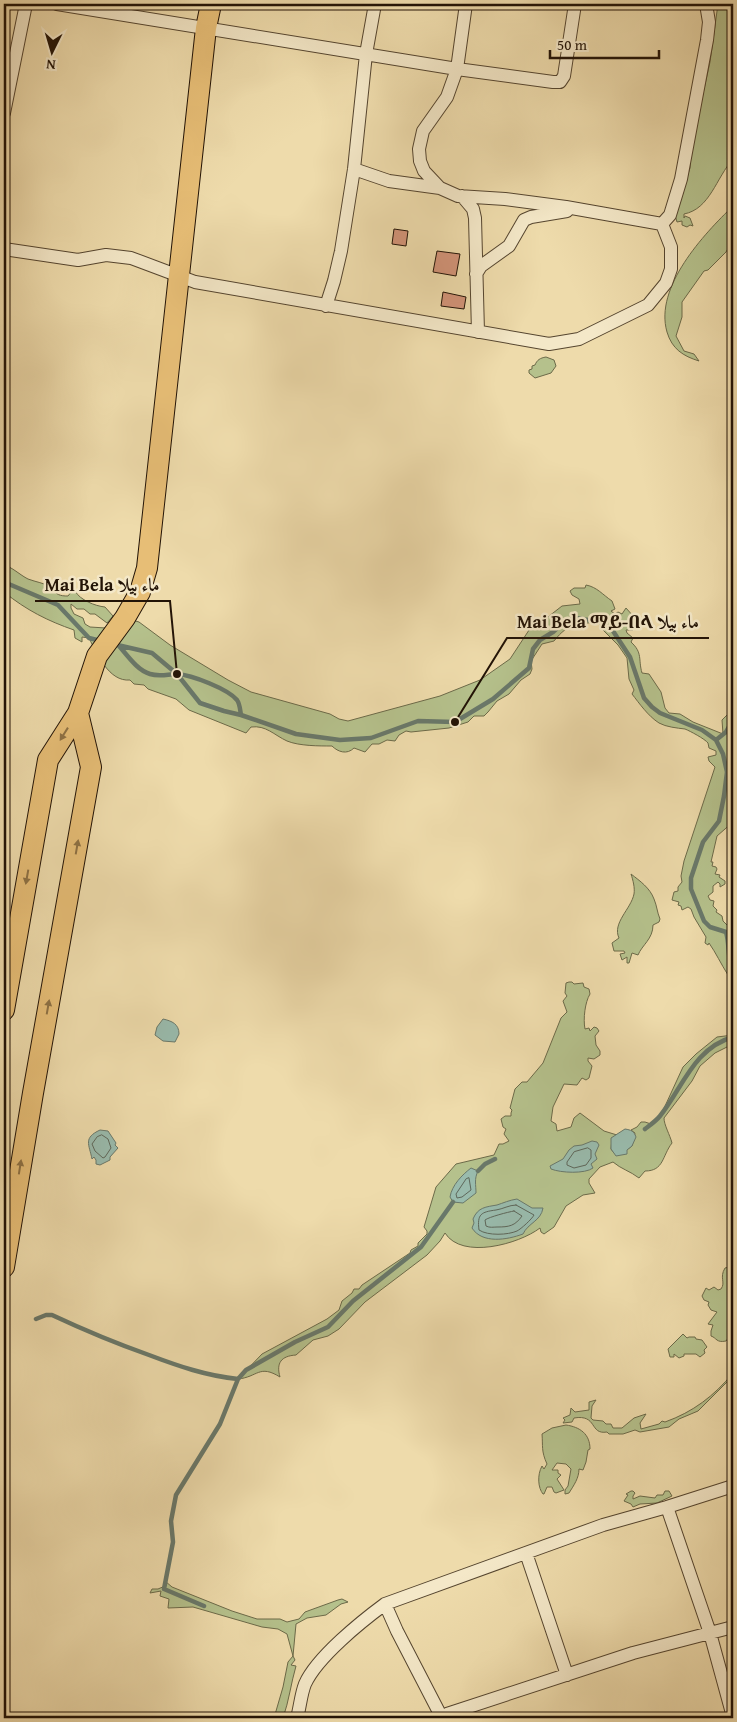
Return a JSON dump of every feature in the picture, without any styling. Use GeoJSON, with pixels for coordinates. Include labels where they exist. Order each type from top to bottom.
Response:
{"type":"FeatureCollection","features":[{"type":"Feature","properties":{"kind":"main road"},"geometry":{"type":"LineString","coordinates":[[4,1010],[48,760],[78,713],[97,656],[125,618],[140,592],[147,568],[210,4]]}},
{"type":"Feature","properties":{"kind":"main road"},"geometry":{"type":"LineString","coordinates":[[4,1267],[91,767],[78,713]]}},
{"type":"Feature","properties":{"kind":"street"},"geometry":{"type":"LineString","coordinates":[[4,112],[26,4]]}},
{"type":"Feature","properties":{"kind":"street"},"geometry":{"type":"LineString","coordinates":[[57,4],[458,69],[553,82],[560,82],[564,76],[575,4]]}},
{"type":"Feature","properties":{"kind":"street"},"geometry":{"type":"LineString","coordinates":[[326,306],[341,251],[354,169],[366,54],[375,4]]}},
{"type":"Feature","properties":{"kind":"street"},"geometry":{"type":"LineString","coordinates":[[466,4],[458,69],[447,97],[423,131],[418,149],[424,171],[440,188],[448,193],[462,196],[505,199],[662,224]]}},
{"type":"Feature","properties":{"kind":"street"},"geometry":{"type":"LineString","coordinates":[[662,224],[670,215],[681,179],[707,40],[709,22],[706,4]]}},
{"type":"Feature","properties":{"kind":"street"},"geometry":{"type":"LineString","coordinates":[[354,169],[388,181],[440,188]]}},
{"type":"Feature","properties":{"kind":"street"},"geometry":{"type":"LineString","coordinates":[[462,196],[473,209],[475,218],[478,332]]}},
{"type":"Feature","properties":{"kind":"street"},"geometry":{"type":"LineString","coordinates":[[476,274],[481,266],[509,246],[524,220],[531,217],[579,210]]}},
{"type":"Feature","properties":{"kind":"street"},"geometry":{"type":"LineString","coordinates":[[4,248],[78,260],[106,256],[131,258],[195,282],[549,344],[579,339],[648,305],[666,283],[671,269],[671,247],[662,224]]}},
{"type":"Feature","properties":{"kind":"street"},"geometry":{"type":"LineString","coordinates":[[298,1718],[305,1684],[318,1664],[362,1621],[385,1604],[603,1525],[733,1486]]}},
{"type":"Feature","properties":{"kind":"street"},"geometry":{"type":"LineString","coordinates":[[667,1507],[710,1633],[733,1717]]}},
{"type":"Feature","properties":{"kind":"street"},"geometry":{"type":"LineString","coordinates":[[526,1553],[567,1675]]}},
{"type":"Feature","properties":{"kind":"street"},"geometry":{"type":"LineString","coordinates":[[385,1604],[440,1717],[633,1653],[733,1627]]}},
{"type":"Feature","properties":{"kind":"green space"},"geometry":{"type":"Polygon","coordinates":[[[718,4],[733,4],[733,159],[712,192],[700,206],[684,214],[684,218],[685,216],[690,218],[693,226],[687,227],[682,225],[682,221],[677,222],[675,215],[690,168],[691,148],[710,62],[718,4]]]}},
{"type":"Feature","properties":{"kind":"green space"},"geometry":{"type":"Polygon","coordinates":[[[733,206],[733,240],[726,252],[708,270],[704,271],[682,302],[682,317],[676,336],[684,351],[694,354],[699,361],[679,351],[669,338],[665,315],[668,297],[684,263],[696,246],[733,206]]]}},
{"type":"Feature","properties":{"kind":"green space"},"geometry":{"type":"Polygon","coordinates":[[[546,357],[554,360],[556,366],[551,373],[535,378],[529,373],[529,370],[532,369],[532,366],[539,359],[546,357]]]}},
{"type":"Feature","properties":{"kind":"green space"},"geometry":{"type":"Polygon","coordinates":[[[4,565],[28,579],[51,587],[60,595],[68,596],[72,591],[75,591],[88,602],[105,607],[113,616],[107,623],[95,614],[90,614],[84,609],[77,609],[71,604],[74,614],[83,618],[85,624],[90,627],[106,628],[125,618],[139,622],[170,645],[251,692],[330,714],[348,721],[440,696],[480,680],[510,659],[533,624],[544,620],[562,606],[580,604],[579,599],[572,595],[570,591],[574,588],[585,588],[586,585],[593,588],[612,601],[615,609],[611,611],[615,614],[618,612],[622,614],[626,608],[634,617],[632,620],[635,622],[633,630],[626,630],[627,633],[633,638],[631,642],[639,653],[642,673],[649,674],[661,692],[665,708],[669,713],[680,714],[693,722],[723,734],[722,720],[729,713],[733,699],[733,822],[717,836],[711,862],[713,862],[712,866],[717,869],[715,874],[720,875],[719,877],[725,881],[725,884],[720,887],[718,882],[713,886],[713,892],[708,896],[710,900],[714,901],[713,906],[717,910],[716,912],[722,916],[723,921],[733,931],[733,971],[729,968],[730,972],[728,975],[709,943],[708,945],[705,943],[706,937],[691,909],[688,907],[682,910],[681,906],[678,905],[679,902],[672,900],[674,892],[678,891],[678,887],[682,882],[681,876],[684,861],[715,767],[708,757],[716,755],[716,751],[709,748],[706,741],[694,733],[662,724],[647,713],[632,694],[634,690],[629,679],[627,658],[618,645],[601,628],[600,622],[574,625],[564,630],[554,641],[542,644],[531,661],[532,669],[530,674],[521,680],[509,694],[497,701],[484,716],[474,716],[468,722],[449,728],[406,731],[399,735],[395,741],[387,740],[379,744],[372,744],[365,752],[354,748],[343,752],[332,746],[292,743],[270,731],[256,727],[251,727],[246,733],[189,710],[176,699],[148,689],[144,685],[134,684],[130,680],[116,677],[105,666],[89,638],[82,637],[82,642],[75,638],[74,630],[37,614],[4,592],[4,565]]]}},
{"type":"Feature","properties":{"kind":"green space"},"geometry":{"type":"Polygon","coordinates":[[[631,874],[650,891],[660,919],[659,922],[653,925],[649,938],[638,955],[632,953],[629,963],[627,963],[627,957],[622,960],[620,954],[625,953],[624,951],[614,951],[612,943],[619,938],[618,927],[620,921],[634,894],[631,874]]]}},
{"type":"Feature","properties":{"kind":"green space"},"geometry":{"type":"Polygon","coordinates":[[[566,983],[574,984],[583,983],[584,987],[589,989],[590,994],[584,1016],[584,1025],[585,1029],[589,1028],[590,1031],[594,1027],[599,1031],[595,1036],[600,1055],[594,1059],[588,1058],[592,1066],[589,1078],[586,1080],[582,1078],[577,1085],[564,1084],[553,1107],[551,1121],[556,1124],[557,1131],[571,1127],[574,1118],[580,1113],[604,1131],[617,1135],[612,1138],[611,1149],[614,1153],[621,1154],[632,1146],[635,1133],[631,1130],[641,1122],[651,1124],[660,1117],[683,1067],[696,1054],[717,1037],[733,1035],[733,1044],[715,1053],[700,1066],[692,1081],[664,1118],[672,1143],[659,1166],[645,1171],[639,1178],[613,1162],[600,1167],[589,1179],[589,1183],[595,1193],[583,1195],[566,1206],[554,1227],[544,1234],[540,1228],[531,1234],[505,1244],[477,1248],[464,1246],[453,1241],[445,1233],[427,1255],[365,1302],[339,1329],[328,1336],[313,1340],[296,1355],[283,1359],[279,1364],[280,1377],[263,1371],[238,1379],[262,1354],[327,1319],[339,1310],[342,1301],[354,1289],[359,1289],[418,1246],[418,1243],[427,1234],[424,1227],[436,1187],[456,1164],[494,1155],[499,1144],[509,1141],[504,1134],[506,1129],[503,1127],[501,1119],[505,1116],[511,1116],[512,1110],[510,1108],[515,1089],[522,1082],[527,1082],[543,1063],[561,1018],[567,1012],[563,1001],[567,996],[565,993],[566,983]]]}},
{"type":"Feature","properties":{"kind":"green space"},"geometry":{"type":"Polygon","coordinates":[[[733,1266],[732,1338],[729,1337],[726,1341],[720,1341],[711,1336],[713,1325],[708,1324],[717,1312],[711,1310],[708,1305],[709,1302],[704,1300],[702,1296],[706,1288],[709,1290],[714,1287],[718,1290],[721,1289],[725,1268],[733,1266]]]}},
{"type":"Feature","properties":{"kind":"green space"},"geometry":{"type":"Polygon","coordinates":[[[683,1334],[687,1338],[695,1337],[702,1340],[707,1347],[704,1350],[705,1353],[700,1357],[696,1354],[684,1354],[684,1356],[679,1358],[674,1354],[674,1357],[670,1357],[668,1349],[683,1334]]]}},
{"type":"Feature","properties":{"kind":"green space"},"geometry":{"type":"Polygon","coordinates":[[[733,1373],[733,1376],[698,1411],[679,1419],[669,1427],[640,1432],[635,1430],[623,1434],[609,1434],[598,1431],[587,1419],[574,1418],[572,1422],[563,1423],[565,1420],[563,1418],[570,1415],[571,1408],[575,1412],[589,1410],[589,1402],[596,1400],[592,1406],[591,1418],[611,1424],[613,1428],[622,1428],[634,1418],[646,1414],[640,1423],[641,1429],[659,1424],[694,1408],[718,1389],[733,1373]]]}},
{"type":"Feature","properties":{"kind":"green space"},"geometry":{"type":"Polygon","coordinates":[[[566,1425],[576,1427],[586,1435],[590,1449],[588,1450],[586,1462],[583,1470],[579,1469],[577,1478],[569,1493],[565,1494],[571,1469],[566,1464],[557,1463],[552,1470],[558,1470],[558,1473],[561,1475],[557,1479],[564,1490],[556,1493],[552,1487],[547,1487],[543,1494],[540,1488],[539,1477],[542,1466],[544,1469],[547,1464],[543,1452],[542,1434],[552,1428],[566,1425]]]}},
{"type":"Feature","properties":{"kind":"green space"},"geometry":{"type":"Polygon","coordinates":[[[631,1491],[635,1493],[633,1499],[640,1496],[655,1498],[657,1495],[663,1495],[665,1491],[669,1491],[672,1496],[657,1503],[640,1504],[633,1507],[624,1501],[628,1495],[626,1494],[631,1491]]]}},
{"type":"Feature","properties":{"kind":"green space"},"geometry":{"type":"Polygon","coordinates":[[[165,1581],[172,1587],[257,1619],[280,1619],[287,1622],[299,1619],[305,1612],[338,1600],[342,1599],[348,1602],[341,1604],[326,1615],[307,1618],[296,1624],[293,1656],[287,1634],[278,1629],[262,1627],[193,1607],[168,1608],[169,1599],[160,1596],[161,1591],[150,1593],[152,1589],[165,1586],[165,1581]]]}},
{"type":"Feature","properties":{"kind":"green space"},"geometry":{"type":"Polygon","coordinates":[[[293,1656],[295,1660],[291,1665],[296,1666],[285,1712],[283,1718],[274,1718],[288,1662],[293,1656]]]}},
{"type":"Feature","properties":{"kind":"water"},"geometry":{"type":"Polygon","coordinates":[[[163,1019],[172,1022],[178,1028],[179,1034],[175,1042],[163,1041],[155,1035],[157,1027],[163,1019]]]}},
{"type":"Feature","properties":{"kind":"water"},"geometry":{"type":"Polygon","coordinates":[[[625,1129],[632,1131],[636,1137],[632,1146],[627,1150],[627,1154],[616,1156],[611,1149],[611,1138],[625,1129]]]}},
{"type":"Feature","properties":{"kind":"water"},"geometry":{"type":"Polygon","coordinates":[[[100,1130],[108,1131],[118,1148],[110,1157],[110,1160],[100,1165],[96,1164],[94,1157],[92,1159],[89,1139],[100,1130]]]}},
{"type":"Feature","properties":{"kind":"water"},"geometry":{"type":"Polygon","coordinates":[[[592,1141],[597,1142],[599,1145],[595,1154],[597,1159],[591,1164],[593,1168],[573,1172],[551,1169],[550,1166],[563,1159],[574,1146],[592,1141]]]}},
{"type":"Feature","properties":{"kind":"water"},"geometry":{"type":"Polygon","coordinates":[[[471,1168],[478,1171],[476,1193],[463,1203],[453,1202],[450,1197],[455,1184],[471,1168]]]}},
{"type":"Feature","properties":{"kind":"water"},"geometry":{"type":"Polygon","coordinates":[[[517,1199],[532,1208],[543,1208],[540,1216],[523,1234],[510,1238],[488,1239],[476,1233],[472,1228],[473,1219],[480,1210],[517,1199]]]}},
{"type":"Feature","properties":{"kind":"building"},"geometry":{"type":"Polygon","coordinates":[[[394,229],[408,231],[406,246],[392,244],[394,229]]]}},
{"type":"Feature","properties":{"kind":"building"},"geometry":{"type":"Polygon","coordinates":[[[437,251],[460,254],[456,276],[433,272],[437,251]]]}},
{"type":"Feature","properties":{"kind":"building"},"geometry":{"type":"Polygon","coordinates":[[[443,292],[466,297],[464,309],[441,306],[443,292]]]}},
{"type":"Feature","properties":{"kind":"waterway"},"geometry":{"type":"LineString","coordinates":[[4,582],[58,605],[89,638],[101,641]]}},
{"type":"Feature","properties":{"kind":"waterway"},"geometry":{"type":"LineString","coordinates":[[113,644],[152,653],[177,674],[200,703],[296,734],[340,740],[371,738],[418,721],[455,722],[493,699],[529,668],[533,649],[540,640],[565,621],[576,618],[600,622],[613,631],[630,657],[644,698],[652,707],[660,713],[702,730],[716,740],[723,754],[727,772],[719,821],[703,842],[691,878],[691,889],[704,921],[710,927],[726,932],[733,971]]}},
{"type":"Feature","properties":{"kind":"waterway"},"geometry":{"type":"LineString","coordinates":[[119,646],[145,672],[157,675],[184,675],[226,691],[237,700],[241,715]]}},
{"type":"Feature","properties":{"kind":"waterway"},"geometry":{"type":"LineString","coordinates":[[716,740],[726,732],[733,720]]}},
{"type":"Feature","properties":{"kind":"waterway"},"geometry":{"type":"LineString","coordinates":[[645,1129],[660,1116],[699,1059],[720,1042],[733,1037]]}},
{"type":"Feature","properties":{"kind":"waterway"},"geometry":{"type":"LineString","coordinates":[[478,1171],[485,1164],[495,1159]]}},
{"type":"Feature","properties":{"kind":"waterway"},"geometry":{"type":"LineString","coordinates":[[204,1606],[164,1589],[173,1542],[171,1521],[176,1495],[220,1424],[238,1379],[246,1370],[295,1342],[328,1327],[353,1301],[421,1247],[453,1202]]}},
{"type":"Feature","properties":{"kind":"waterway"},"geometry":{"type":"LineString","coordinates":[[36,1319],[52,1315],[112,1341],[171,1363],[204,1373],[238,1379]]}},
{"type":"Feature","properties":{"kind":"place","name":"Mai Bela ماء بيلا"},"geometry":{"type":"Point","coordinates":[177,674]}},
{"type":"Feature","properties":{"kind":"place","name":"Mai Bela ማይ-በላ ماء بيلا"},"geometry":{"type":"Point","coordinates":[455,722]}}]}
